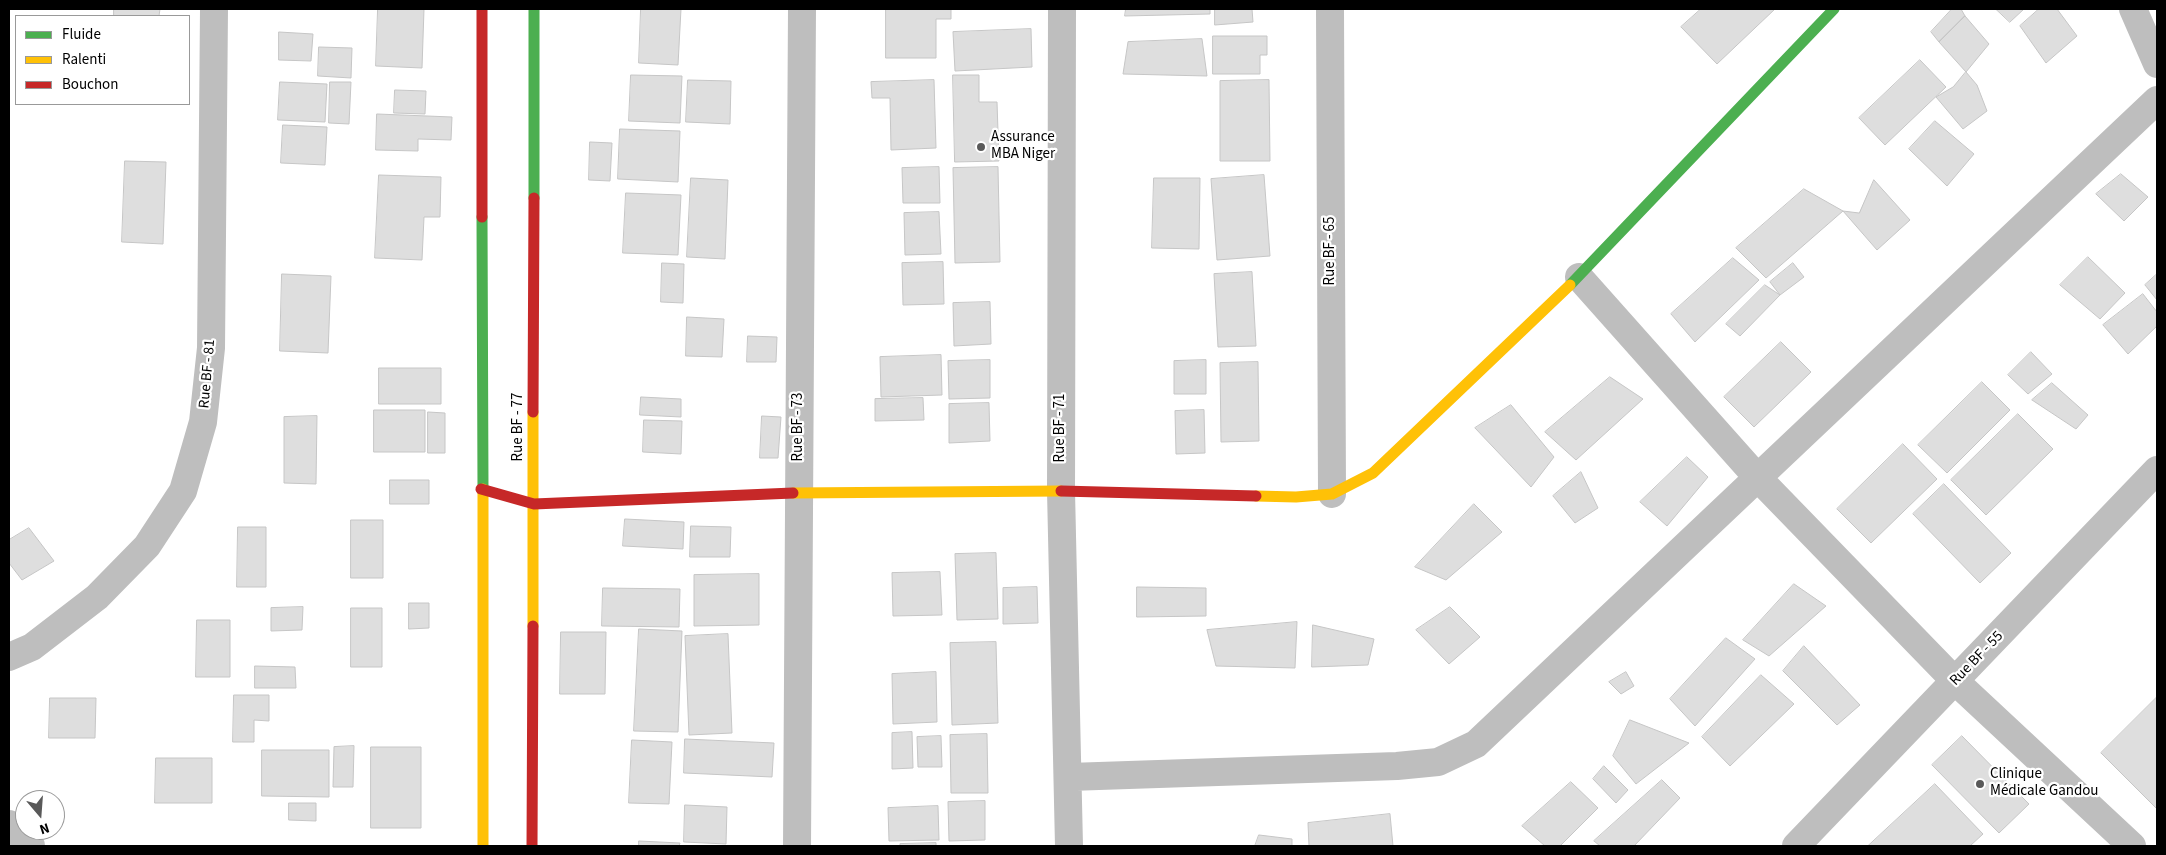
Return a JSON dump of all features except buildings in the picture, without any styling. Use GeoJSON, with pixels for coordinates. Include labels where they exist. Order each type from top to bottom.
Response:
{"type":"FeatureCollection","features":[{"type":"Feature","properties":{"kind":"main road"},"geometry":{"type":"LineString","coordinates":[[482,9],[481,489],[483,846]]}},
{"type":"Feature","properties":{"kind":"main road","name":"Rue BF - 77"},"geometry":{"type":"LineString","coordinates":[[532,846],[534,9]]}},
{"type":"Feature","properties":{"kind":"main road"},"geometry":{"type":"LineString","coordinates":[[481,489],[534,504],[798,493],[1061,491],[1296,497],[1332,494],[1373,473],[1579,277],[1834,9]]}},
{"type":"Feature","properties":{"kind":"street","name":"Rue BF - 81"},"geometry":{"type":"LineString","coordinates":[[9,657],[32,646],[98,597],[147,546],[183,491],[203,422],[211,348],[214,9]]}},
{"type":"Feature","properties":{"kind":"street","name":"Rue BF - 73"},"geometry":{"type":"LineString","coordinates":[[798,846],[798,493],[802,9]]}},
{"type":"Feature","properties":{"kind":"street","name":"Rue BF - 71"},"geometry":{"type":"LineString","coordinates":[[1062,9],[1061,491],[1070,846]]}},
{"type":"Feature","properties":{"kind":"street","name":"Rue BF - 65"},"geometry":{"type":"LineString","coordinates":[[1330,9],[1332,494]]}},
{"type":"Feature","properties":{"kind":"street"},"geometry":{"type":"LineString","coordinates":[[2133,9],[2157,64]]}},
{"type":"Feature","properties":{"kind":"street"},"geometry":{"type":"LineString","coordinates":[[1069,777],[1397,766],[1438,762],[1476,744],[2157,100]]}},
{"type":"Feature","properties":{"kind":"street"},"geometry":{"type":"LineString","coordinates":[[1579,277],[1757,477],[1956,682],[2132,846]]}},
{"type":"Feature","properties":{"kind":"street","name":"Rue BF - 55"},"geometry":{"type":"LineString","coordinates":[[1796,846],[1956,682],[2157,470]]}},
{"type":"Feature","properties":{"kind":"street"},"geometry":{"type":"LineString","coordinates":[[9,824],[31,846]]}},
{"type":"Feature","properties":{"kind":"traffic: fast"},"geometry":{"type":"LineString","coordinates":[[534,9],[534,198]]}},
{"type":"Feature","properties":{"kind":"traffic: fast"},"geometry":{"type":"LineString","coordinates":[[1570,285],[1834,9]]}},
{"type":"Feature","properties":{"kind":"traffic: fast"},"geometry":{"type":"LineString","coordinates":[[482,217],[483,489]]}},
{"type":"Feature","properties":{"kind":"traffic: slow"},"geometry":{"type":"LineString","coordinates":[[1256,496],[1296,497],[1332,494],[1373,473],[1570,285]]}},
{"type":"Feature","properties":{"kind":"traffic: slow"},"geometry":{"type":"LineString","coordinates":[[533,412],[533,626]]}},
{"type":"Feature","properties":{"kind":"traffic: slow"},"geometry":{"type":"LineString","coordinates":[[483,489],[483,846]]}},
{"type":"Feature","properties":{"kind":"traffic: slow"},"geometry":{"type":"LineString","coordinates":[[793,493],[1061,491]]}},
{"type":"Feature","properties":{"kind":"traffic: jam"},"geometry":{"type":"LineString","coordinates":[[482,9],[482,217]]}},
{"type":"Feature","properties":{"kind":"traffic: jam"},"geometry":{"type":"LineString","coordinates":[[533,412],[534,198]]}},
{"type":"Feature","properties":{"kind":"traffic: jam"},"geometry":{"type":"LineString","coordinates":[[481,489],[534,504],[793,493]]}},
{"type":"Feature","properties":{"kind":"traffic: jam"},"geometry":{"type":"LineString","coordinates":[[1061,491],[1256,496]]}},
{"type":"Feature","properties":{"kind":"traffic: jam"},"geometry":{"type":"LineString","coordinates":[[532,846],[533,626]]}},
{"type":"Feature","properties":{"kind":"place","name":"Assurance MBA Niger"},"geometry":{"type":"Point","coordinates":[981,147]}},
{"type":"Feature","properties":{"kind":"place","name":"Clinique Médicale Gandou"},"geometry":{"type":"Point","coordinates":[1980,784]}}]}
